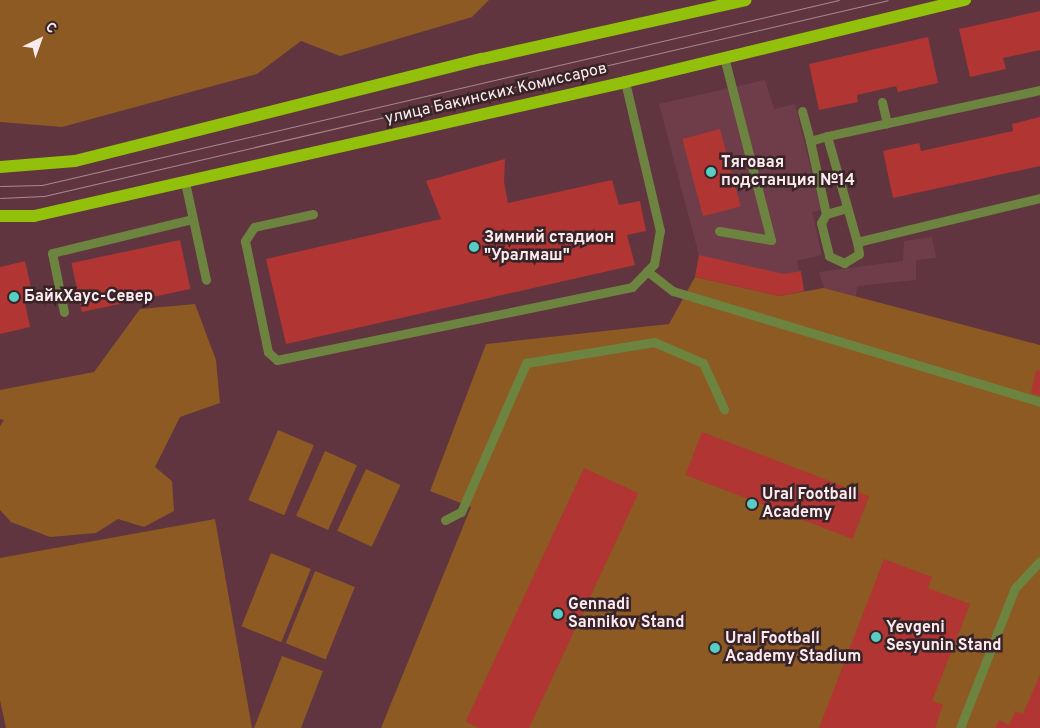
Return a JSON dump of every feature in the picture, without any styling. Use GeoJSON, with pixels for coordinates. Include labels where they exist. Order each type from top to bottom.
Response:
{"type":"FeatureCollection","features":[{"type":"Feature","properties":{"kind":"main road"},"geometry":{"type":"LineString","coordinates":[[0,167],[74,161],[482,60],[745,0]]}},
{"type":"Feature","properties":{"kind":"main road","name":"улица Бакинских Комиссаров"},"geometry":{"type":"LineString","coordinates":[[0,216],[34,216],[625,82],[965,0]]}},
{"type":"Feature","properties":{"kind":"lane"},"geometry":{"type":"LineString","coordinates":[[719,231],[771,240],[724,57]]}},
{"type":"Feature","properties":{"kind":"lane"},"geometry":{"type":"LineString","coordinates":[[313,214],[254,227],[246,241],[268,352],[277,360],[632,287],[654,264],[660,231],[625,82]]}},
{"type":"Feature","properties":{"kind":"lane"},"geometry":{"type":"LineString","coordinates":[[810,141],[1040,90]]}},
{"type":"Feature","properties":{"kind":"lane"},"geometry":{"type":"LineString","coordinates":[[882,102],[887,123]]}},
{"type":"Feature","properties":{"kind":"lane"},"geometry":{"type":"LineString","coordinates":[[802,111],[826,214],[821,223],[829,256],[844,263],[859,254],[826,136]]}},
{"type":"Feature","properties":{"kind":"lane"},"geometry":{"type":"LineString","coordinates":[[184,182],[206,280]]}},
{"type":"Feature","properties":{"kind":"lane"},"geometry":{"type":"LineString","coordinates":[[857,242],[1040,198]]}},
{"type":"Feature","properties":{"kind":"lane"},"geometry":{"type":"LineString","coordinates":[[826,214],[847,208]]}},
{"type":"Feature","properties":{"kind":"lane"},"geometry":{"type":"LineString","coordinates":[[64,312],[52,253],[193,219]]}},
{"type":"Feature","properties":{"kind":"lane"},"geometry":{"type":"LineString","coordinates":[[647,271],[673,291],[1040,402]]}},
{"type":"Feature","properties":{"kind":"lane"},"geometry":{"type":"LineString","coordinates":[[445,520],[461,512],[526,363],[654,342],[703,363],[724,409]]}},
{"type":"Feature","properties":{"kind":"lane"},"geometry":{"type":"LineString","coordinates":[[960,728],[1015,588],[1040,561]]}},
{"type":"Feature","properties":{"kind":"shaded area"},"geometry":{"type":"Polygon","coordinates":[[[0,0],[489,0],[472,17],[340,56],[301,41],[257,74],[62,127],[0,122],[0,0]]]}},
{"type":"Feature","properties":{"kind":"shaded area"},"geometry":{"type":"Polygon","coordinates":[[[765,80],[774,109],[795,104],[821,210],[812,212],[822,255],[797,261],[804,291],[779,296],[695,277],[699,255],[659,104],[765,80]]]}},
{"type":"Feature","properties":{"kind":"shaded area"},"geometry":{"type":"Polygon","coordinates":[[[932,237],[936,258],[916,260],[916,280],[857,286],[856,296],[824,288],[819,272],[903,261],[904,241],[932,237]]]}},
{"type":"Feature","properties":{"kind":"shaded area","name":"Ural Football Academy"},"geometry":{"type":"Polygon","coordinates":[[[695,277],[779,296],[824,288],[1040,345],[1040,728],[381,728],[471,507],[430,491],[486,344],[669,324],[695,277]]]}},
{"type":"Feature","properties":{"kind":"shaded area"},"geometry":{"type":"Polygon","coordinates":[[[195,304],[216,360],[220,403],[180,417],[155,467],[172,481],[174,511],[144,527],[118,519],[96,533],[50,537],[11,522],[0,510],[0,426],[4,420],[0,419],[0,390],[94,372],[140,309],[195,304]]]}},
{"type":"Feature","properties":{"kind":"shaded area"},"geometry":{"type":"Polygon","coordinates":[[[278,430],[314,445],[284,515],[248,500],[278,430]]]}},
{"type":"Feature","properties":{"kind":"shaded area"},"geometry":{"type":"Polygon","coordinates":[[[325,451],[357,465],[328,530],[296,516],[325,451]]]}},
{"type":"Feature","properties":{"kind":"shaded area"},"geometry":{"type":"Polygon","coordinates":[[[366,469],[400,485],[372,547],[337,531],[366,469]]]}},
{"type":"Feature","properties":{"kind":"shaded area"},"geometry":{"type":"Polygon","coordinates":[[[215,519],[252,728],[6,728],[0,700],[0,558],[215,519]]]}},
{"type":"Feature","properties":{"kind":"shaded area"},"geometry":{"type":"Polygon","coordinates":[[[271,553],[311,569],[281,642],[241,626],[271,553]]]}},
{"type":"Feature","properties":{"kind":"shaded area"},"geometry":{"type":"Polygon","coordinates":[[[315,571],[355,587],[326,659],[286,643],[315,571]]]}},
{"type":"Feature","properties":{"kind":"shaded area"},"geometry":{"type":"Polygon","coordinates":[[[282,656],[323,671],[301,728],[254,728],[282,656]]]}},
{"type":"Feature","properties":{"kind":"building"},"geometry":{"type":"Polygon","coordinates":[[[1040,11],[1040,50],[1003,58],[1006,69],[970,77],[959,29],[1040,11]]]}},
{"type":"Feature","properties":{"kind":"building"},"geometry":{"type":"Polygon","coordinates":[[[928,37],[938,83],[898,92],[896,86],[857,95],[858,102],[819,110],[809,64],[928,37]]]}},
{"type":"Feature","properties":{"kind":"building"},"geometry":{"type":"Polygon","coordinates":[[[1040,117],[1040,166],[893,198],[883,151],[919,143],[921,151],[1013,131],[1012,124],[1040,117]]]}},
{"type":"Feature","properties":{"kind":"building","name":"Тяговая подстанция №14"},"geometry":{"type":"Polygon","coordinates":[[[720,129],[741,206],[703,216],[682,139],[720,129]]]}},
{"type":"Feature","properties":{"kind":"building","name":"Зимний стадион \"Уралмаш\""},"geometry":{"type":"Polygon","coordinates":[[[505,159],[504,182],[508,203],[612,180],[619,205],[640,201],[646,231],[627,235],[635,265],[286,344],[266,259],[441,219],[426,181],[505,159]]]}},
{"type":"Feature","properties":{"kind":"building"},"geometry":{"type":"Polygon","coordinates":[[[180,240],[190,289],[82,312],[71,263],[180,240]]]}},
{"type":"Feature","properties":{"kind":"building"},"geometry":{"type":"Polygon","coordinates":[[[699,255],[784,274],[801,271],[804,291],[779,296],[695,277],[699,255]]]}},
{"type":"Feature","properties":{"kind":"building","name":"БайкХаус-Север"},"geometry":{"type":"Polygon","coordinates":[[[25,261],[33,296],[24,298],[30,327],[0,334],[0,267],[25,261]]]}},
{"type":"Feature","properties":{"kind":"building"},"geometry":{"type":"Polygon","coordinates":[[[1036,370],[1040,371],[1040,395],[1031,393],[1036,370]]]}},
{"type":"Feature","properties":{"kind":"building"},"geometry":{"type":"Polygon","coordinates":[[[702,432],[869,496],[853,539],[686,475],[702,432]]]}},
{"type":"Feature","properties":{"kind":"building","name":"Gennadi Sannikov Stand"},"geometry":{"type":"Polygon","coordinates":[[[584,468],[638,493],[529,728],[479,728],[466,722],[584,468]]]}},
{"type":"Feature","properties":{"kind":"building"},"geometry":{"type":"Polygon","coordinates":[[[884,559],[932,577],[928,588],[970,604],[932,701],[943,705],[935,728],[819,728],[884,559]]]}},
{"type":"Feature","properties":{"kind":"building"},"geometry":{"type":"Polygon","coordinates":[[[1040,675],[1040,728],[995,728],[999,720],[1009,725],[1015,711],[1023,714],[1040,675]]]}},
{"type":"Feature","properties":{"kind":"tram line"},"geometry":{"type":"LineString","coordinates":[[0,186],[42,185],[839,0]]}},
{"type":"Feature","properties":{"kind":"tram line"},"geometry":{"type":"LineString","coordinates":[[0,198],[44,196],[888,0]]}},
{"type":"Feature","properties":{"kind":"place","name":"Тяговая подстанция №14"},"geometry":{"type":"Point","coordinates":[711,172]}},
{"type":"Feature","properties":{"kind":"place","name":"Зимний стадион \"Уралмаш\""},"geometry":{"type":"Point","coordinates":[474,247]}},
{"type":"Feature","properties":{"kind":"place","name":"БайкХаус-Север"},"geometry":{"type":"Point","coordinates":[14,297]}},
{"type":"Feature","properties":{"kind":"place","name":"Ural Football Academy"},"geometry":{"type":"Point","coordinates":[752,504]}},
{"type":"Feature","properties":{"kind":"place","name":"Gennadi Sannikov Stand"},"geometry":{"type":"Point","coordinates":[558,614]}},
{"type":"Feature","properties":{"kind":"place","name":"Yevgeni Sesyunin Stand"},"geometry":{"type":"Point","coordinates":[876,637]}},
{"type":"Feature","properties":{"kind":"place","name":"Ural Football Academy Stadium"},"geometry":{"type":"Point","coordinates":[715,648]}}]}
